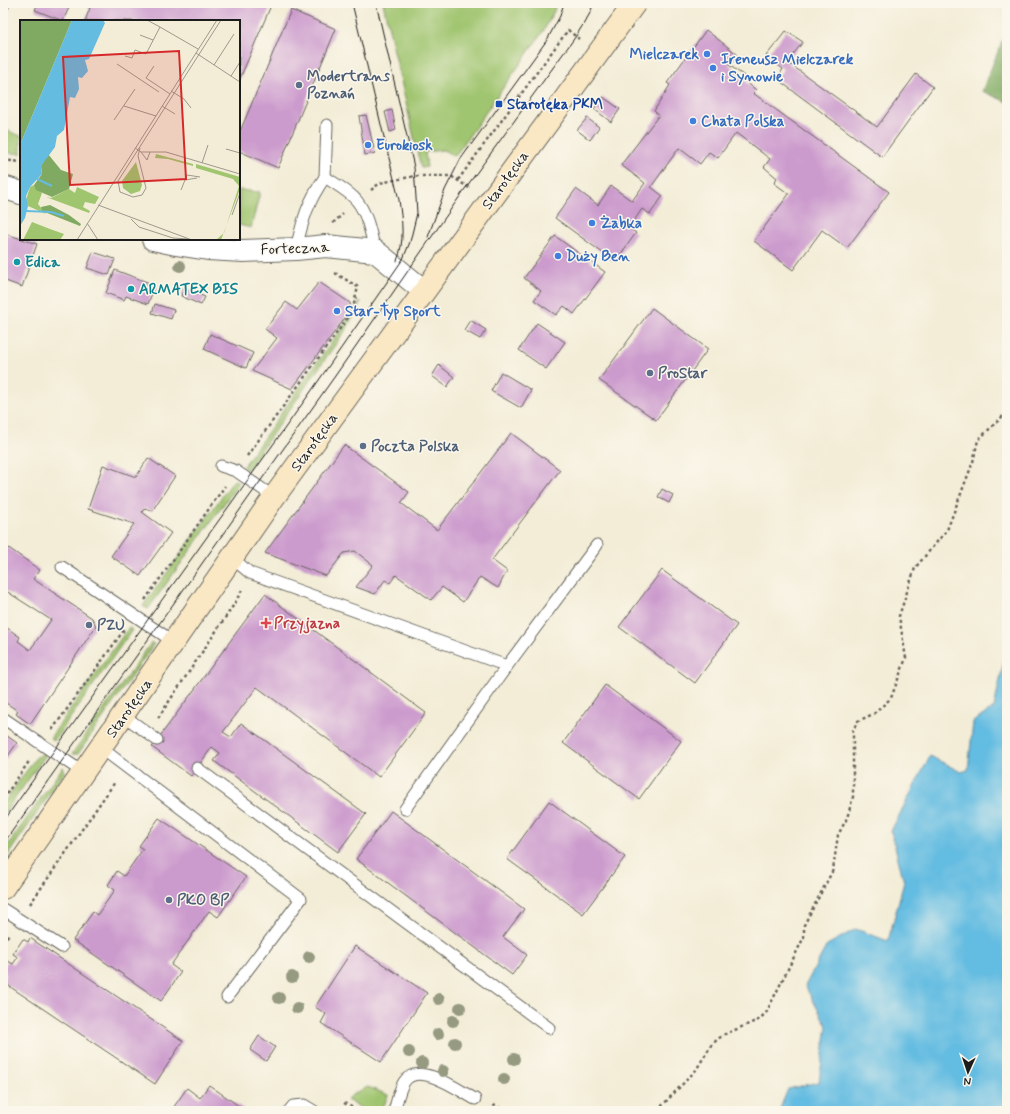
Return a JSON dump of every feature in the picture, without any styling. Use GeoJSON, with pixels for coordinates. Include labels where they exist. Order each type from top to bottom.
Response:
{"type":"FeatureCollection","features":[{"type":"Feature","properties":{"kind":"street","name":"Starołęcka"},"geometry":{"type":"LineString","coordinates":[[3,888],[274,497],[635,3]]}},
{"type":"Feature","properties":{"kind":"street"},"geometry":{"type":"LineString","coordinates":[[3,187],[20,193]]}},
{"type":"Feature","properties":{"kind":"street","name":"Forteczna"},"geometry":{"type":"LineString","coordinates":[[158,240],[208,249],[243,251],[326,246],[375,251]]}},
{"type":"Feature","properties":{"kind":"street"},"geometry":{"type":"LineString","coordinates":[[375,251],[424,291]]}},
{"type":"Feature","properties":{"kind":"lane"},"geometry":{"type":"LineString","coordinates":[[296,249],[305,213],[311,197],[324,177],[327,125]]}},
{"type":"Feature","properties":{"kind":"lane"},"geometry":{"type":"LineString","coordinates":[[324,177],[341,187],[357,201],[369,225],[375,251]]}},
{"type":"Feature","properties":{"kind":"lane"},"geometry":{"type":"LineString","coordinates":[[221,466],[236,472],[274,497]]}},
{"type":"Feature","properties":{"kind":"lane"},"geometry":{"type":"LineString","coordinates":[[405,809],[507,666],[597,545]]}},
{"type":"Feature","properties":{"kind":"lane"},"geometry":{"type":"LineString","coordinates":[[232,558],[250,573],[507,666]]}},
{"type":"Feature","properties":{"kind":"lane"},"geometry":{"type":"LineString","coordinates":[[62,567],[174,642]]}},
{"type":"Feature","properties":{"kind":"lane"},"geometry":{"type":"LineString","coordinates":[[123,715],[158,740]]}},
{"type":"Feature","properties":{"kind":"lane"},"geometry":{"type":"LineString","coordinates":[[3,718],[84,773]]}},
{"type":"Feature","properties":{"kind":"lane"},"geometry":{"type":"LineString","coordinates":[[101,748],[301,899],[227,997]]}},
{"type":"Feature","properties":{"kind":"lane"},"geometry":{"type":"LineString","coordinates":[[197,768],[549,1028]]}},
{"type":"Feature","properties":{"kind":"lane"},"geometry":{"type":"LineString","coordinates":[[3,909],[62,947]]}},
{"type":"Feature","properties":{"kind":"lane"},"geometry":{"type":"LineString","coordinates":[[394,1111],[405,1081],[416,1074],[430,1074],[475,1099]]}},
{"type":"Feature","properties":{"kind":"lane"},"geometry":{"type":"LineString","coordinates":[[289,1111],[293,1106],[304,1105],[314,1111]]}},
{"type":"Feature","properties":{"kind":"path"},"geometry":{"type":"LineString","coordinates":[[458,180],[568,30],[584,42]]}},
{"type":"Feature","properties":{"kind":"path"},"geometry":{"type":"LineString","coordinates":[[3,160],[20,162]]}},
{"type":"Feature","properties":{"kind":"path"},"geometry":{"type":"LineString","coordinates":[[3,799],[352,312],[358,287],[352,282],[321,267],[333,222],[380,183],[416,176],[451,176],[489,201]]}},
{"type":"Feature","properties":{"kind":"path"},"geometry":{"type":"LineString","coordinates":[[657,1111],[696,1070],[712,1044],[723,1035],[758,1020],[766,1013],[773,1003],[804,936],[804,925],[833,870],[838,835],[847,818],[853,797],[853,730],[858,721],[875,713],[891,698],[906,658],[899,616],[915,568],[947,530],[974,462],[978,440],[1007,412]]}},
{"type":"Feature","properties":{"kind":"path"},"geometry":{"type":"LineString","coordinates":[[344,1103],[359,1111]]}},
{"type":"Feature","properties":{"kind":"green space"},"geometry":{"type":"Polygon","coordinates":[[[383,3],[556,3],[554,11],[544,30],[455,156],[443,150],[425,152],[427,167],[421,168],[383,3]]]}},
{"type":"Feature","properties":{"kind":"green space"},"geometry":{"type":"Polygon","coordinates":[[[1007,29],[1007,102],[982,91],[1007,29]]]}},
{"type":"Feature","properties":{"kind":"green space"},"geometry":{"type":"Polygon","coordinates":[[[3,129],[20,136],[20,154],[3,152],[3,129]]]}},
{"type":"Feature","properties":{"kind":"green space"},"geometry":{"type":"Polygon","coordinates":[[[240,190],[260,192],[251,228],[240,225],[240,190]]]}},
{"type":"Feature","properties":{"kind":"green space"},"geometry":{"type":"Polygon","coordinates":[[[361,301],[347,328],[247,470],[243,467],[361,301]]]}},
{"type":"Feature","properties":{"kind":"green space"},"geometry":{"type":"Polygon","coordinates":[[[234,480],[239,483],[148,609],[143,606],[234,480]]]}},
{"type":"Feature","properties":{"kind":"green space"},"geometry":{"type":"Polygon","coordinates":[[[129,627],[132,630],[54,741],[50,738],[129,627]]]}},
{"type":"Feature","properties":{"kind":"green space"},"geometry":{"type":"Polygon","coordinates":[[[151,643],[154,644],[78,754],[72,754],[151,643]]]}},
{"type":"Feature","properties":{"kind":"green space"},"geometry":{"type":"Polygon","coordinates":[[[43,752],[46,755],[3,815],[3,804],[37,756],[39,757],[43,752]]]}},
{"type":"Feature","properties":{"kind":"green space"},"geometry":{"type":"Polygon","coordinates":[[[63,767],[65,772],[3,862],[3,852],[63,767]]]}},
{"type":"Feature","properties":{"kind":"green space"},"geometry":{"type":"Polygon","coordinates":[[[368,1087],[388,1095],[382,1111],[366,1111],[347,1100],[353,1094],[368,1087]]]}},
{"type":"Feature","properties":{"kind":"water"},"geometry":{"type":"Polygon","coordinates":[[[1007,646],[1007,1111],[779,1111],[788,1089],[819,1082],[827,1026],[805,986],[827,945],[856,929],[888,941],[904,882],[891,831],[930,756],[961,772],[968,770],[973,722],[994,708],[1007,646]]]}},
{"type":"Feature","properties":{"kind":"building"},"geometry":{"type":"Polygon","coordinates":[[[38,3],[71,3],[63,20],[35,10],[38,3]]]}},
{"type":"Feature","properties":{"kind":"building"},"geometry":{"type":"Polygon","coordinates":[[[80,3],[272,3],[240,79],[240,20],[85,20],[90,8],[80,3]]]}},
{"type":"Feature","properties":{"kind":"building"},"geometry":{"type":"Polygon","coordinates":[[[291,10],[336,29],[278,168],[240,151],[240,132],[291,10]]]}},
{"type":"Feature","properties":{"kind":"building"},"geometry":{"type":"Polygon","coordinates":[[[706,30],[737,54],[729,65],[747,78],[745,81],[756,90],[753,93],[889,192],[847,248],[822,230],[793,270],[754,241],[789,194],[774,183],[777,178],[764,167],[770,159],[736,133],[718,158],[709,152],[700,164],[679,148],[651,187],[663,196],[650,214],[642,209],[629,228],[636,233],[615,262],[555,218],[576,189],[598,205],[611,186],[632,201],[645,183],[621,165],[659,115],[654,111],[670,85],[667,83],[706,30]]]}},
{"type":"Feature","properties":{"kind":"building"},"geometry":{"type":"Polygon","coordinates":[[[786,31],[803,42],[787,62],[877,127],[916,74],[933,87],[882,157],[777,79],[783,69],[766,56],[786,31]]]}},
{"type":"Feature","properties":{"kind":"building"},"geometry":{"type":"Polygon","coordinates":[[[603,97],[620,109],[611,122],[594,109],[603,97]]]}},
{"type":"Feature","properties":{"kind":"building"},"geometry":{"type":"Polygon","coordinates":[[[392,110],[396,130],[390,132],[385,112],[392,110]]]}},
{"type":"Feature","properties":{"kind":"building"},"geometry":{"type":"Polygon","coordinates":[[[366,115],[375,153],[365,155],[359,116],[366,115]]]}},
{"type":"Feature","properties":{"kind":"building"},"geometry":{"type":"Polygon","coordinates":[[[587,118],[599,127],[590,140],[577,130],[587,118]]]}},
{"type":"Feature","properties":{"kind":"building","name":"Edica"},"geometry":{"type":"Polygon","coordinates":[[[3,233],[20,238],[20,240],[37,244],[22,287],[3,280],[3,233]]]}},
{"type":"Feature","properties":{"kind":"building"},"geometry":{"type":"Polygon","coordinates":[[[555,236],[605,272],[574,314],[564,306],[556,315],[534,300],[541,291],[524,278],[555,236]]]}},
{"type":"Feature","properties":{"kind":"building"},"geometry":{"type":"Polygon","coordinates":[[[93,252],[115,259],[109,275],[87,268],[93,252]]]}},
{"type":"Feature","properties":{"kind":"building","name":"ARMATEX BIS"},"geometry":{"type":"Polygon","coordinates":[[[115,270],[155,285],[148,304],[126,296],[124,300],[106,293],[115,270]]]}},
{"type":"Feature","properties":{"kind":"building"},"geometry":{"type":"Polygon","coordinates":[[[319,282],[350,303],[351,310],[292,389],[252,371],[277,338],[265,329],[286,302],[297,310],[319,282]]]}},
{"type":"Feature","properties":{"kind":"building"},"geometry":{"type":"Polygon","coordinates":[[[184,288],[205,297],[201,305],[181,296],[184,288]]]}},
{"type":"Feature","properties":{"kind":"building"},"geometry":{"type":"Polygon","coordinates":[[[155,304],[174,310],[171,319],[152,313],[155,304]]]}},
{"type":"Feature","properties":{"kind":"building"},"geometry":{"type":"Polygon","coordinates":[[[652,308],[708,349],[656,420],[599,380],[652,308]]]}},
{"type":"Feature","properties":{"kind":"building"},"geometry":{"type":"Polygon","coordinates":[[[470,320],[486,330],[480,339],[464,330],[470,320]]]}},
{"type":"Feature","properties":{"kind":"building"},"geometry":{"type":"Polygon","coordinates":[[[537,323],[565,342],[546,369],[519,350],[537,323]]]}},
{"type":"Feature","properties":{"kind":"building"},"geometry":{"type":"Polygon","coordinates":[[[210,334],[253,353],[246,368],[204,349],[210,334]]]}},
{"type":"Feature","properties":{"kind":"building"},"geometry":{"type":"Polygon","coordinates":[[[439,365],[454,377],[447,387],[432,376],[439,365]]]}},
{"type":"Feature","properties":{"kind":"building"},"geometry":{"type":"Polygon","coordinates":[[[501,372],[531,390],[521,408],[491,391],[501,372]]]}},
{"type":"Feature","properties":{"kind":"building"},"geometry":{"type":"Polygon","coordinates":[[[511,433],[560,470],[492,560],[507,571],[498,588],[480,577],[463,602],[442,587],[431,600],[396,575],[390,583],[385,580],[375,594],[356,587],[373,565],[355,551],[344,553],[326,576],[265,553],[344,445],[409,492],[401,503],[437,530],[511,433]]]}},
{"type":"Feature","properties":{"kind":"building"},"geometry":{"type":"Polygon","coordinates":[[[148,458],[175,476],[152,511],[145,508],[142,512],[171,533],[140,576],[111,556],[134,524],[88,509],[103,465],[136,477],[148,458]]]}},
{"type":"Feature","properties":{"kind":"building"},"geometry":{"type":"Polygon","coordinates":[[[662,489],[673,495],[669,503],[658,497],[662,489]]]}},
{"type":"Feature","properties":{"kind":"building"},"geometry":{"type":"Polygon","coordinates":[[[3,544],[40,570],[33,579],[92,618],[96,626],[30,724],[16,714],[18,711],[3,701],[3,625],[20,637],[18,641],[30,650],[51,620],[3,589],[3,544]]]}},
{"type":"Feature","properties":{"kind":"building"},"geometry":{"type":"Polygon","coordinates":[[[662,570],[737,625],[695,683],[619,627],[662,570]]]}},
{"type":"Feature","properties":{"kind":"building"},"geometry":{"type":"Polygon","coordinates":[[[265,594],[426,713],[379,777],[257,687],[223,732],[231,737],[241,723],[366,814],[338,852],[214,761],[220,753],[212,747],[191,776],[152,747],[265,594]]]}},
{"type":"Feature","properties":{"kind":"building"},"geometry":{"type":"Polygon","coordinates":[[[605,685],[681,741],[639,799],[563,743],[605,685]]]}},
{"type":"Feature","properties":{"kind":"building"},"geometry":{"type":"Polygon","coordinates":[[[3,733],[17,743],[3,763],[3,733]]]}},
{"type":"Feature","properties":{"kind":"building"},"geometry":{"type":"Polygon","coordinates":[[[549,801],[625,857],[583,914],[507,859],[549,801]]]}},
{"type":"Feature","properties":{"kind":"building"},"geometry":{"type":"Polygon","coordinates":[[[391,811],[524,909],[503,937],[527,955],[512,975],[356,859],[391,811]]]}},
{"type":"Feature","properties":{"kind":"building","name":"PKO BP"},"geometry":{"type":"Polygon","coordinates":[[[159,818],[246,877],[218,917],[209,911],[171,965],[181,972],[161,1001],[73,940],[93,912],[97,915],[115,890],[108,885],[117,871],[124,876],[143,849],[139,846],[159,818]]]}},
{"type":"Feature","properties":{"kind":"building"},"geometry":{"type":"Polygon","coordinates":[[[30,938],[183,1041],[155,1084],[3,982],[6,974],[3,972],[3,968],[8,961],[13,964],[18,957],[13,954],[23,939],[28,942],[30,938]]]}},
{"type":"Feature","properties":{"kind":"building"},"geometry":{"type":"Polygon","coordinates":[[[355,946],[427,993],[381,1062],[321,1023],[326,1014],[315,1007],[355,946]]]}},
{"type":"Feature","properties":{"kind":"building"},"geometry":{"type":"Polygon","coordinates":[[[259,1036],[275,1047],[266,1061],[250,1050],[259,1036]]]}},
{"type":"Feature","properties":{"kind":"building"},"geometry":{"type":"Polygon","coordinates":[[[209,1085],[246,1111],[171,1111],[187,1088],[200,1098],[209,1085]]]}},
{"type":"Feature","properties":{"kind":"tram line"},"geometry":{"type":"LineString","coordinates":[[352,3],[399,200],[402,238],[400,253],[397,261]]}},
{"type":"Feature","properties":{"kind":"tram line"},"geometry":{"type":"LineString","coordinates":[[3,822],[310,393],[403,259],[410,242],[417,213],[414,167],[376,3]]}},
{"type":"Feature","properties":{"kind":"tram line"},"geometry":{"type":"LineString","coordinates":[[428,237],[445,190],[460,160],[547,40],[560,16],[564,3]]}},
{"type":"Feature","properties":{"kind":"tram line"},"geometry":{"type":"LineString","coordinates":[[3,844],[335,376],[467,186],[576,36],[589,15],[594,3]]}},
{"type":"Feature","properties":{"kind":"place","name":"Mielczarek"},"geometry":{"type":"Point","coordinates":[707,54]}},
{"type":"Feature","properties":{"kind":"place","name":"Ireneusz Mielczarek i Synowie"},"geometry":{"type":"Point","coordinates":[713,68]}},
{"type":"Feature","properties":{"kind":"place","name":"Modertrans Poznań"},"geometry":{"type":"Point","coordinates":[299,85]}},
{"type":"Feature","properties":{"kind":"place","name":"Starołęka PKM"},"geometry":{"type":"Point","coordinates":[499,104]}},
{"type":"Feature","properties":{"kind":"place","name":"Chata Polska"},"geometry":{"type":"Point","coordinates":[693,121]}},
{"type":"Feature","properties":{"kind":"place","name":"Eurokiosk"},"geometry":{"type":"Point","coordinates":[368,145]}},
{"type":"Feature","properties":{"kind":"place","name":"Żabka"},"geometry":{"type":"Point","coordinates":[592,223]}},
{"type":"Feature","properties":{"kind":"place","name":"Duży Ben"},"geometry":{"type":"Point","coordinates":[558,256]}},
{"type":"Feature","properties":{"kind":"place","name":"Edica"},"geometry":{"type":"Point","coordinates":[17,262]}},
{"type":"Feature","properties":{"kind":"place","name":"ARMATEX BIS"},"geometry":{"type":"Point","coordinates":[131,289]}},
{"type":"Feature","properties":{"kind":"place","name":"Star-Typ Sport"},"geometry":{"type":"Point","coordinates":[337,311]}},
{"type":"Feature","properties":{"kind":"place","name":"ProStar"},"geometry":{"type":"Point","coordinates":[650,373]}},
{"type":"Feature","properties":{"kind":"place","name":"Poczta Polska"},"geometry":{"type":"Point","coordinates":[363,446]}},
{"type":"Feature","properties":{"kind":"place","name":"Przyjazna"},"geometry":{"type":"Point","coordinates":[266,623]}},
{"type":"Feature","properties":{"kind":"place","name":"PZU"},"geometry":{"type":"Point","coordinates":[89,625]}},
{"type":"Feature","properties":{"kind":"place","name":"PKO BP"},"geometry":{"type":"Point","coordinates":[169,900]}}]}
